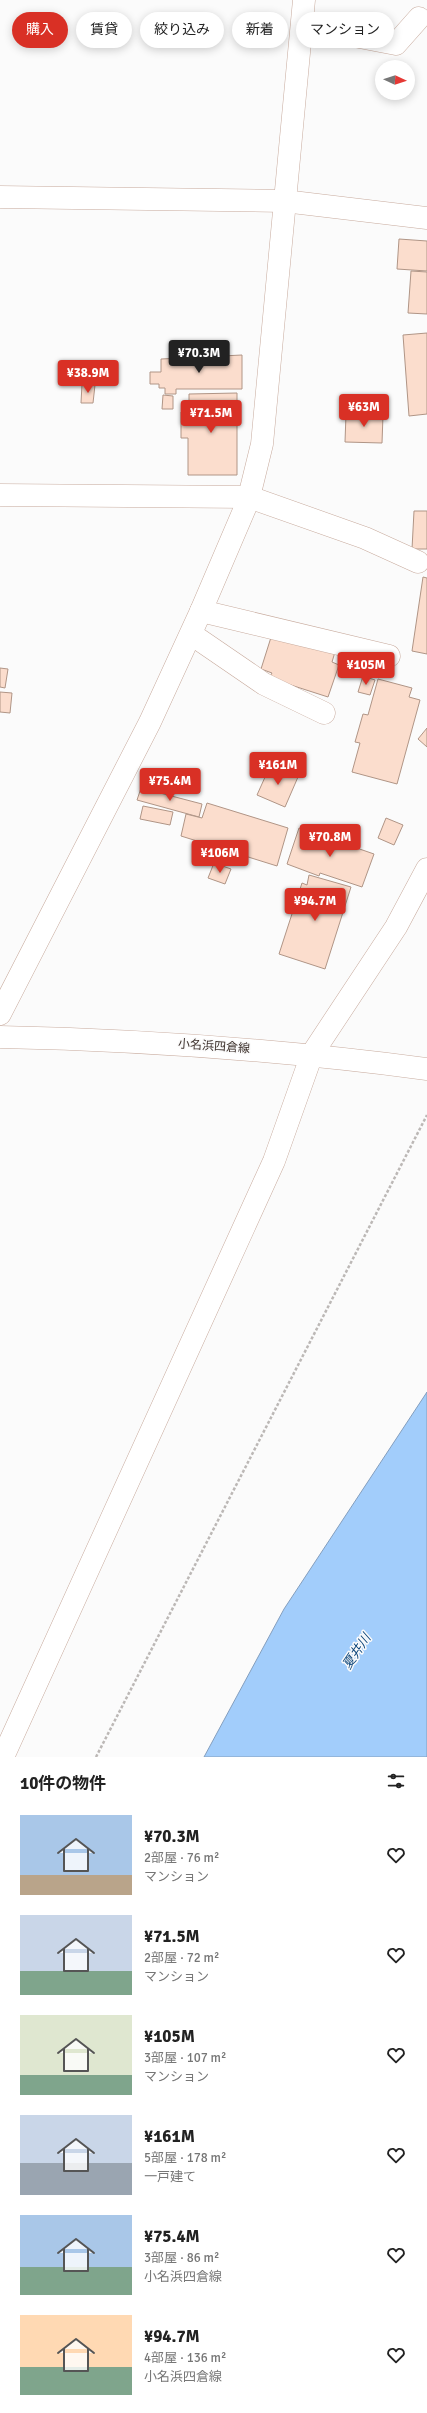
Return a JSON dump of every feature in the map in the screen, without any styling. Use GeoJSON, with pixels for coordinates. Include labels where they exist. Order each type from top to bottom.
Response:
{"type":"FeatureCollection","features":[{"type":"Feature","properties":{"kind":"street"},"geometry":{"type":"LineString","coordinates":[[303,12],[304,0]]}},
{"type":"Feature","properties":{"kind":"street"},"geometry":{"type":"LineString","coordinates":[[394,44],[396,44],[419,18]]}},
{"type":"Feature","properties":{"kind":"street"},"geometry":{"type":"LineString","coordinates":[[0,1014],[150,722],[201,611],[249,497],[262,444],[300,48]]}},
{"type":"Feature","properties":{"kind":"street"},"geometry":{"type":"LineString","coordinates":[[0,197],[284,201],[427,218]]}},
{"type":"Feature","properties":{"kind":"street"},"geometry":{"type":"LineString","coordinates":[[0,495],[249,497],[365,538],[418,562]]}},
{"type":"Feature","properties":{"kind":"street"},"geometry":{"type":"LineString","coordinates":[[201,611],[389,656]]}},
{"type":"Feature","properties":{"kind":"street"},"geometry":{"type":"LineString","coordinates":[[190,634],[264,684],[324,713]]}},
{"type":"Feature","properties":{"kind":"street"},"geometry":{"type":"LineString","coordinates":[[3,1757],[274,1161],[312,1054],[396,927],[427,869]]}},
{"type":"Feature","properties":{"kind":"street","name":"小名浜四倉線"},"geometry":{"type":"LineString","coordinates":[[0,1037],[179,1043],[335,1056],[427,1069]]}},
{"type":"Feature","properties":{"kind":"path"},"geometry":{"type":"LineString","coordinates":[[96,1757],[427,1115]]}},
{"type":"Feature","properties":{"kind":"water","name":"夏井川"},"geometry":{"type":"Polygon","coordinates":[[[427,1392],[427,1757],[204,1757],[284,1609],[427,1392]]]}},
{"type":"Feature","properties":{"kind":"building"},"geometry":{"type":"Polygon","coordinates":[[[399,239],[427,241],[427,271],[397,269],[399,239]]]}},
{"type":"Feature","properties":{"kind":"building"},"geometry":{"type":"Polygon","coordinates":[[[411,271],[427,272],[427,314],[408,313],[411,271]]]}},
{"type":"Feature","properties":{"kind":"building"},"geometry":{"type":"Polygon","coordinates":[[[427,333],[427,414],[409,416],[403,335],[427,333]]]}},
{"type":"Feature","properties":{"kind":"building"},"geometry":{"type":"Polygon","coordinates":[[[242,355],[242,389],[176,389],[176,394],[165,394],[165,388],[159,388],[159,384],[150,384],[150,372],[161,372],[161,359],[242,355]]]}},
{"type":"Feature","properties":{"kind":"building"},"geometry":{"type":"Polygon","coordinates":[[[82,384],[95,385],[93,403],[81,403],[82,384]]]}},
{"type":"Feature","properties":{"kind":"building"},"geometry":{"type":"Polygon","coordinates":[[[237,393],[237,475],[188,475],[188,438],[181,438],[181,412],[189,412],[189,394],[237,393]]]}},
{"type":"Feature","properties":{"kind":"building"},"geometry":{"type":"Polygon","coordinates":[[[163,395],[173,396],[173,409],[162,409],[163,395]]]}},
{"type":"Feature","properties":{"kind":"building"},"geometry":{"type":"Polygon","coordinates":[[[346,414],[383,415],[382,443],[345,442],[346,414]]]}},
{"type":"Feature","properties":{"kind":"building"},"geometry":{"type":"Polygon","coordinates":[[[414,511],[427,511],[427,549],[412,549],[414,511]]]}},
{"type":"Feature","properties":{"kind":"building"},"geometry":{"type":"Polygon","coordinates":[[[423,577],[427,578],[427,654],[412,651],[423,577]]]}},
{"type":"Feature","properties":{"kind":"building"},"geometry":{"type":"Polygon","coordinates":[[[273,631],[335,652],[332,662],[339,665],[328,697],[269,678],[272,673],[261,669],[273,631]]]}},
{"type":"Feature","properties":{"kind":"building"},"geometry":{"type":"Polygon","coordinates":[[[346,651],[381,661],[377,677],[341,667],[346,651]]]}},
{"type":"Feature","properties":{"kind":"building"},"geometry":{"type":"Polygon","coordinates":[[[0,668],[8,669],[5,688],[0,687],[0,668]]]}},
{"type":"Feature","properties":{"kind":"building"},"geometry":{"type":"Polygon","coordinates":[[[363,676],[375,680],[370,695],[358,692],[363,676]]]}},
{"type":"Feature","properties":{"kind":"building"},"geometry":{"type":"Polygon","coordinates":[[[378,679],[412,688],[409,697],[420,700],[397,784],[352,772],[360,743],[355,742],[363,714],[368,715],[378,679]]]}},
{"type":"Feature","properties":{"kind":"building"},"geometry":{"type":"Polygon","coordinates":[[[0,692],[12,693],[10,713],[0,712],[0,692]]]}},
{"type":"Feature","properties":{"kind":"building"},"geometry":{"type":"Polygon","coordinates":[[[427,728],[427,747],[418,739],[427,728]]]}},
{"type":"Feature","properties":{"kind":"building"},"geometry":{"type":"Polygon","coordinates":[[[270,766],[298,777],[285,807],[257,795],[270,766]]]}},
{"type":"Feature","properties":{"kind":"building"},"geometry":{"type":"Polygon","coordinates":[[[141,788],[202,804],[199,817],[137,800],[141,788]]]}},
{"type":"Feature","properties":{"kind":"building"},"geometry":{"type":"Polygon","coordinates":[[[207,803],[288,828],[277,866],[181,836],[186,814],[202,818],[207,803]]]}},
{"type":"Feature","properties":{"kind":"building"},"geometry":{"type":"Polygon","coordinates":[[[143,806],[173,812],[170,825],[140,819],[143,806]]]}},
{"type":"Feature","properties":{"kind":"building"},"geometry":{"type":"Polygon","coordinates":[[[386,818],[403,825],[394,845],[378,838],[386,818]]]}},
{"type":"Feature","properties":{"kind":"building"},"geometry":{"type":"Polygon","coordinates":[[[299,828],[374,854],[362,887],[320,873],[319,876],[287,864],[299,828]]]}},
{"type":"Feature","properties":{"kind":"building"},"geometry":{"type":"Polygon","coordinates":[[[214,863],[231,869],[225,884],[208,878],[214,863]]]}},
{"type":"Feature","properties":{"kind":"building"},"geometry":{"type":"Polygon","coordinates":[[[309,875],[351,887],[325,969],[279,954],[302,883],[307,885],[309,875]]]}}]}
